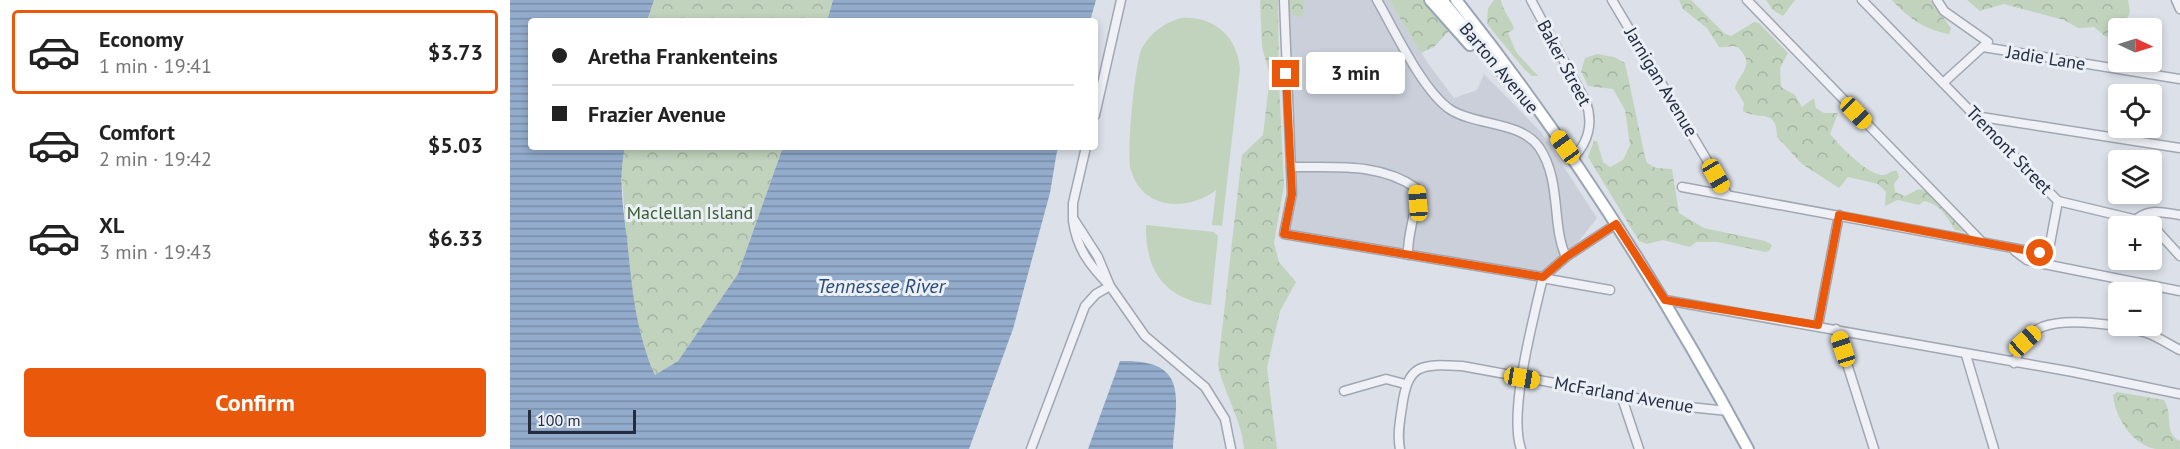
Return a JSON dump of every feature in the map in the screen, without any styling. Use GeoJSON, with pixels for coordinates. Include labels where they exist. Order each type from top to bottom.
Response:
{"type":"FeatureCollection","features":[{"type":"Feature","properties":{"kind":"main road"},"geometry":{"type":"LineString","coordinates":[[1430,0],[1481,57],[1529,105]]}},
{"type":"Feature","properties":{"kind":"main road","name":"Barton Avenue"},"geometry":{"type":"LineString","coordinates":[[1442,0],[1557,136]]}},
{"type":"Feature","properties":{"kind":"main road","name":"Barton Avenue"},"geometry":{"type":"LineString","coordinates":[[1456,0],[1503,59],[1573,158],[1616,224],[1665,300],[1748,449]]}},
{"type":"Feature","properties":{"kind":"street"},"geometry":{"type":"LineString","coordinates":[[1098,102],[1121,0]]}},
{"type":"Feature","properties":{"kind":"street"},"geometry":{"type":"LineString","coordinates":[[1284,0],[1292,194],[1284,234],[1610,290]]}},
{"type":"Feature","properties":{"kind":"street"},"geometry":{"type":"LineString","coordinates":[[1377,0],[1424,80],[1449,109],[1462,116],[1516,131],[1538,147],[1556,194],[1559,243],[1566,257]]}},
{"type":"Feature","properties":{"kind":"street","name":"Baker Street"},"geometry":{"type":"LineString","coordinates":[[1531,0],[1591,116],[1587,136],[1581,150],[1573,158]]}},
{"type":"Feature","properties":{"kind":"street","name":"Jarnigan Avenue"},"geometry":{"type":"LineString","coordinates":[[1612,0],[1727,194]]}},
{"type":"Feature","properties":{"kind":"street"},"geometry":{"type":"LineString","coordinates":[[1747,0],[1981,242]]}},
{"type":"Feature","properties":{"kind":"street","name":"Tremont Street"},"geometry":{"type":"LineString","coordinates":[[1862,0],[2058,201],[2129,216]]}},
{"type":"Feature","properties":{"kind":"street"},"geometry":{"type":"LineString","coordinates":[[1937,0],[1944,11],[1988,42],[1943,83]]}},
{"type":"Feature","properties":{"kind":"street"},"geometry":{"type":"LineString","coordinates":[[2176,0],[2180,9]]}},
{"type":"Feature","properties":{"kind":"street","name":"Jadie Lane"},"geometry":{"type":"LineString","coordinates":[[1983,47],[2180,79]]}},
{"type":"Feature","properties":{"kind":"street"},"geometry":{"type":"LineString","coordinates":[[1975,116],[2180,148]]}},
{"type":"Feature","properties":{"kind":"street"},"geometry":{"type":"LineString","coordinates":[[1085,150],[1073,203],[1072,218],[1098,257],[1110,286],[1145,336],[1205,387],[1225,419],[1231,449]]}},
{"type":"Feature","properties":{"kind":"street"},"geometry":{"type":"LineString","coordinates":[[1291,167],[1359,166],[1397,177],[1416,188],[1418,203],[1408,244],[1408,255]]}},
{"type":"Feature","properties":{"kind":"street"},"geometry":{"type":"LineString","coordinates":[[1682,187],[2013,249],[2048,251],[2058,201]]}},
{"type":"Feature","properties":{"kind":"street"},"geometry":{"type":"LineString","coordinates":[[2141,216],[2146,212],[2154,211],[2180,215]]}},
{"type":"Feature","properties":{"kind":"street"},"geometry":{"type":"LineString","coordinates":[[1818,325],[1839,215]]}},
{"type":"Feature","properties":{"kind":"street"},"geometry":{"type":"LineString","coordinates":[[1521,449],[1517,423],[1522,378],[1542,278],[1566,257],[1616,224]]}},
{"type":"Feature","properties":{"kind":"street","name":"Tremont Street"},"geometry":{"type":"LineString","coordinates":[[2162,236],[2180,256]]}},
{"type":"Feature","properties":{"kind":"street"},"geometry":{"type":"LineString","coordinates":[[2013,249],[2027,260],[2180,291]]}},
{"type":"Feature","properties":{"kind":"street"},"geometry":{"type":"LineString","coordinates":[[1031,449],[1085,306],[1095,294],[1110,286]]}},
{"type":"Feature","properties":{"kind":"street"},"geometry":{"type":"LineString","coordinates":[[1665,300],[1818,325],[2180,394]]}},
{"type":"Feature","properties":{"kind":"street"},"geometry":{"type":"LineString","coordinates":[[2014,363],[2025,341],[2040,327],[2063,323],[2107,325],[2149,334],[2180,350]]}},
{"type":"Feature","properties":{"kind":"street"},"geometry":{"type":"LineString","coordinates":[[1836,329],[1874,449]]}},
{"type":"Feature","properties":{"kind":"street"},"geometry":{"type":"LineString","coordinates":[[1966,355],[1994,449]]}},
{"type":"Feature","properties":{"kind":"street","name":"McFarland Avenue"},"geometry":{"type":"LineString","coordinates":[[1405,384],[1416,371],[1431,364],[1462,366],[1621,395],[1728,411]]}},
{"type":"Feature","properties":{"kind":"street"},"geometry":{"type":"LineString","coordinates":[[1344,391],[1386,379],[1405,384],[1399,427],[1400,449]]}},
{"type":"Feature","properties":{"kind":"street"},"geometry":{"type":"LineString","coordinates":[[1621,395],[1639,449]]}},
{"type":"Feature","properties":{"kind":"shaded area"},"geometry":{"type":"Polygon","coordinates":[[[1284,0],[1389,0],[1427,62],[1454,98],[1477,90],[1484,74],[1541,132],[1597,218],[1566,257],[1543,277],[1284,234],[1292,194],[1284,0]]]}},
{"type":"Feature","properties":{"kind":"green space"},"geometry":{"type":"Polygon","coordinates":[[[654,0],[833,0],[828,18],[648,18],[654,0]]]}},
{"type":"Feature","properties":{"kind":"green space"},"geometry":{"type":"Polygon","coordinates":[[[1260,0],[1278,0],[1284,185],[1274,243],[1279,262],[1296,282],[1280,311],[1267,368],[1277,449],[1244,449],[1240,428],[1218,365],[1242,155],[1263,135],[1270,76],[1262,47],[1260,0]]]}},
{"type":"Feature","properties":{"kind":"green space"},"geometry":{"type":"Polygon","coordinates":[[[1288,0],[1304,0],[1303,16],[1299,17],[1290,13],[1288,0]]]}},
{"type":"Feature","properties":{"kind":"green space"},"geometry":{"type":"Polygon","coordinates":[[[1389,0],[1422,0],[1450,30],[1434,47],[1421,53],[1389,0]]]}},
{"type":"Feature","properties":{"kind":"green space"},"geometry":{"type":"Polygon","coordinates":[[[1494,0],[1501,0],[1513,25],[1514,29],[1508,33],[1516,52],[1538,76],[1532,76],[1525,70],[1487,24],[1488,8],[1494,0]]]}},
{"type":"Feature","properties":{"kind":"green space"},"geometry":{"type":"Polygon","coordinates":[[[1679,0],[1691,0],[1724,33],[1731,36],[1754,22],[1759,23],[1788,53],[1780,68],[1781,87],[1795,95],[1802,107],[1814,98],[1816,108],[1824,113],[1838,113],[1830,134],[1847,152],[1877,174],[1884,175],[1897,171],[1899,177],[1894,184],[1895,192],[1905,196],[1919,189],[1928,192],[1968,233],[1955,230],[1943,212],[1930,203],[1924,201],[1919,205],[1898,200],[1885,206],[1886,192],[1878,184],[1848,177],[1839,188],[1802,164],[1777,137],[1774,122],[1770,118],[1743,111],[1744,103],[1735,88],[1746,67],[1742,52],[1734,46],[1719,47],[1707,28],[1683,9],[1679,0]]]}},
{"type":"Feature","properties":{"kind":"green space"},"geometry":{"type":"Polygon","coordinates":[[[1766,0],[1795,0],[1783,16],[1773,10],[1766,0]]]}},
{"type":"Feature","properties":{"kind":"green space"},"geometry":{"type":"Polygon","coordinates":[[[1892,0],[1930,0],[1951,28],[1949,34],[1918,22],[1892,0]]]}},
{"type":"Feature","properties":{"kind":"green space"},"geometry":{"type":"Polygon","coordinates":[[[1967,0],[2128,0],[2130,12],[2128,18],[2108,18],[2108,37],[2094,27],[2078,28],[2064,20],[2004,4],[1980,11],[1967,0]]]}},
{"type":"Feature","properties":{"kind":"green space"},"geometry":{"type":"Polygon","coordinates":[[[1181,18],[1204,20],[1222,30],[1229,38],[1238,57],[1240,69],[1222,226],[1212,225],[1216,190],[1192,202],[1167,203],[1155,200],[1145,193],[1131,170],[1132,108],[1139,57],[1142,48],[1158,29],[1181,18]]]}},
{"type":"Feature","properties":{"kind":"green space"},"geometry":{"type":"Polygon","coordinates":[[[1597,54],[1614,57],[1625,63],[1647,163],[1656,168],[1672,169],[1679,213],[1704,228],[1765,241],[1772,245],[1770,250],[1766,252],[1717,242],[1696,242],[1690,247],[1663,240],[1647,244],[1639,241],[1588,157],[1594,141],[1597,141],[1603,162],[1610,167],[1623,160],[1630,145],[1625,110],[1613,89],[1588,86],[1581,71],[1585,58],[1597,54]]]}},
{"type":"Feature","properties":{"kind":"green space","name":"Maclellan Island"},"geometry":{"type":"Polygon","coordinates":[[[624,150],[782,150],[738,274],[678,361],[655,375],[640,337],[629,273],[621,167],[624,150]]]}},
{"type":"Feature","properties":{"kind":"green space"},"geometry":{"type":"Polygon","coordinates":[[[1146,225],[1214,232],[1218,236],[1211,305],[1181,296],[1160,280],[1149,256],[1146,225]]]}},
{"type":"Feature","properties":{"kind":"green space"},"geometry":{"type":"Polygon","coordinates":[[[2117,392],[2164,400],[2170,429],[2175,438],[2180,441],[2180,449],[2156,449],[2139,442],[2132,436],[2117,412],[2113,395],[2117,392]]]}},
{"type":"Feature","properties":{"kind":"water","name":"Tennessee River"},"geometry":{"type":"Polygon","coordinates":[[[510,0],[654,0],[648,18],[528,18],[528,150],[624,150],[622,193],[633,291],[643,342],[655,375],[678,361],[738,274],[782,150],[1058,150],[1050,193],[1013,329],[969,449],[510,449],[510,0]]]}},
{"type":"Feature","properties":{"kind":"water"},"geometry":{"type":"Polygon","coordinates":[[[833,0],[1096,0],[1091,18],[828,18],[833,0]]]}},
{"type":"Feature","properties":{"kind":"water"},"geometry":{"type":"Polygon","coordinates":[[[1120,361],[1142,362],[1158,367],[1168,375],[1174,385],[1176,398],[1173,449],[1088,449],[1120,361]]]}},
{"type":"Feature","properties":{"kind":"route"},"geometry":{"type":"LineString","coordinates":[[1286,74],[1292,194],[1284,234],[1543,277],[1566,257],[1616,224],[1665,300],[1818,325],[1839,215],[2040,253]]}}]}
